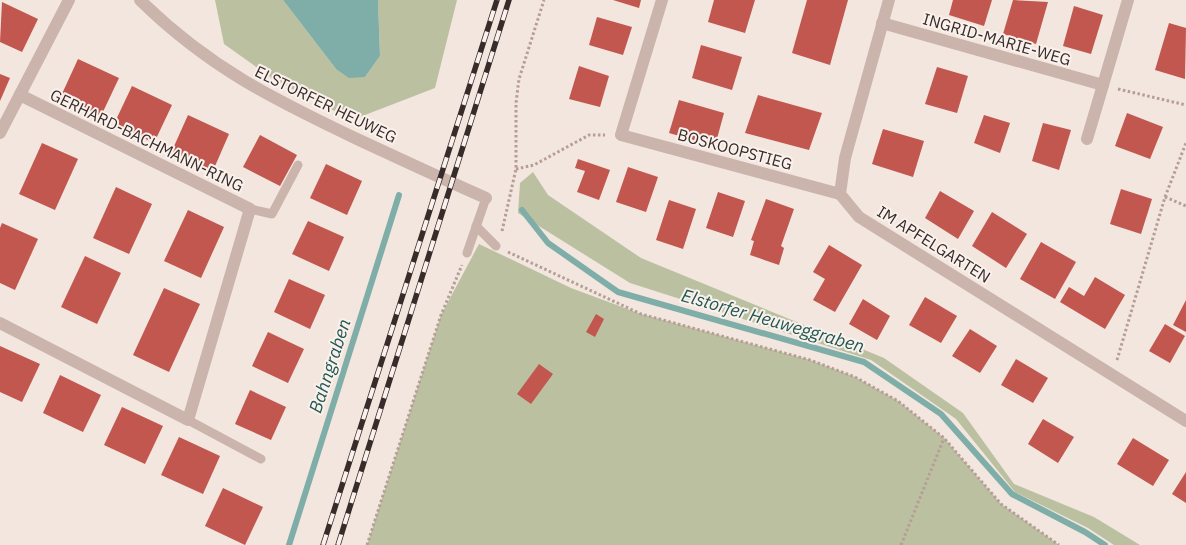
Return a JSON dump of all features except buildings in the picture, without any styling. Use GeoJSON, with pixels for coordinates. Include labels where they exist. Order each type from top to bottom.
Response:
{"type":"FeatureCollection","features":[{"type":"Feature","properties":{"kind":"street"},"geometry":{"type":"LineString","coordinates":[[0,133],[69,0]]}},
{"type":"Feature","properties":{"kind":"street","name":"ELSTORFER HEUWEG"},"geometry":{"type":"LineString","coordinates":[[140,0],[168,27],[201,53],[276,100],[486,198]]}},
{"type":"Feature","properties":{"kind":"street"},"geometry":{"type":"LineString","coordinates":[[621,135],[662,0]]}},
{"type":"Feature","properties":{"kind":"street"},"geometry":{"type":"LineString","coordinates":[[840,194],[845,158],[889,0]]}},
{"type":"Feature","properties":{"kind":"street"},"geometry":{"type":"LineString","coordinates":[[1087,139],[1128,0]]}},
{"type":"Feature","properties":{"kind":"street","name":"INGRID-MARIE-WEG"},"geometry":{"type":"LineString","coordinates":[[882,23],[1103,85]]}},
{"type":"Feature","properties":{"kind":"street","name":"GERHARD-BACHMANN-RING"},"geometry":{"type":"LineString","coordinates":[[20,95],[250,209],[188,420]]}},
{"type":"Feature","properties":{"kind":"street","name":"BOSKOOPSTIEG"},"geometry":{"type":"LineString","coordinates":[[621,135],[840,194]]}},
{"type":"Feature","properties":{"kind":"street","name":"IM APFELGARTEN"},"geometry":{"type":"LineString","coordinates":[[840,194],[859,217],[1186,421]]}},
{"type":"Feature","properties":{"kind":"street"},"geometry":{"type":"LineString","coordinates":[[0,323],[188,420]]}},
{"type":"Feature","properties":{"kind":"lane"},"geometry":{"type":"LineString","coordinates":[[250,209],[272,214],[298,165]]}},
{"type":"Feature","properties":{"kind":"lane"},"geometry":{"type":"LineString","coordinates":[[467,253],[486,198]]}},
{"type":"Feature","properties":{"kind":"lane"},"geometry":{"type":"LineString","coordinates":[[476,226],[496,246]]}},
{"type":"Feature","properties":{"kind":"lane"},"geometry":{"type":"LineString","coordinates":[[188,420],[261,459]]}},
{"type":"Feature","properties":{"kind":"path"},"geometry":{"type":"LineString","coordinates":[[544,0],[519,79],[516,103],[516,169],[506,219],[496,246],[520,259],[641,314],[810,360],[855,377],[898,401],[944,438],[1001,504],[1059,545]]}},
{"type":"Feature","properties":{"kind":"path"},"geometry":{"type":"LineString","coordinates":[[1103,85],[1186,105]]}},
{"type":"Feature","properties":{"kind":"path"},"geometry":{"type":"LineString","coordinates":[[516,169],[534,165],[588,135],[621,135]]}},
{"type":"Feature","properties":{"kind":"path"},"geometry":{"type":"LineString","coordinates":[[1112,375],[1165,197],[1186,142]]}},
{"type":"Feature","properties":{"kind":"path"},"geometry":{"type":"LineString","coordinates":[[1165,197],[1186,206]]}},
{"type":"Feature","properties":{"kind":"path"},"geometry":{"type":"LineString","coordinates":[[367,545],[441,315],[467,253]]}},
{"type":"Feature","properties":{"kind":"path"},"geometry":{"type":"LineString","coordinates":[[901,545],[944,438]]}},
{"type":"Feature","properties":{"kind":"green space"},"geometry":{"type":"Polygon","coordinates":[[[215,0],[283,0],[336,69],[365,77],[380,56],[378,0],[457,0],[435,88],[352,120],[273,79],[224,44],[215,0]]]}},
{"type":"Feature","properties":{"kind":"green space"},"geometry":{"type":"Polygon","coordinates":[[[533,172],[548,195],[641,258],[884,358],[963,413],[1014,484],[1094,517],[1140,545],[1114,545],[1088,528],[1015,492],[956,419],[871,360],[630,283],[518,213],[520,183],[533,172]]]}},
{"type":"Feature","properties":{"kind":"green space"},"geometry":{"type":"Polygon","coordinates":[[[479,244],[571,288],[641,314],[810,360],[855,377],[898,401],[944,438],[1001,504],[1059,545],[367,545],[441,315],[479,244]]]}},
{"type":"Feature","properties":{"kind":"water"},"geometry":{"type":"Polygon","coordinates":[[[283,0],[378,0],[380,56],[365,77],[349,78],[336,69],[283,0]]]}},
{"type":"Feature","properties":{"kind":"waterway","name":"Bahngraben"},"geometry":{"type":"LineString","coordinates":[[289,545],[399,195]]}},
{"type":"Feature","properties":{"kind":"waterway","name":"Elstorfer Heuweggraben"},"geometry":{"type":"LineString","coordinates":[[522,210],[548,243],[618,292],[864,362],[941,414],[1012,494],[1085,532],[1105,545]]}},
{"type":"Feature","properties":{"kind":"railway"},"geometry":{"type":"LineString","coordinates":[[323,545],[497,0]]}},
{"type":"Feature","properties":{"kind":"railway"},"geometry":{"type":"LineString","coordinates":[[338,545],[509,0]]}}]}
